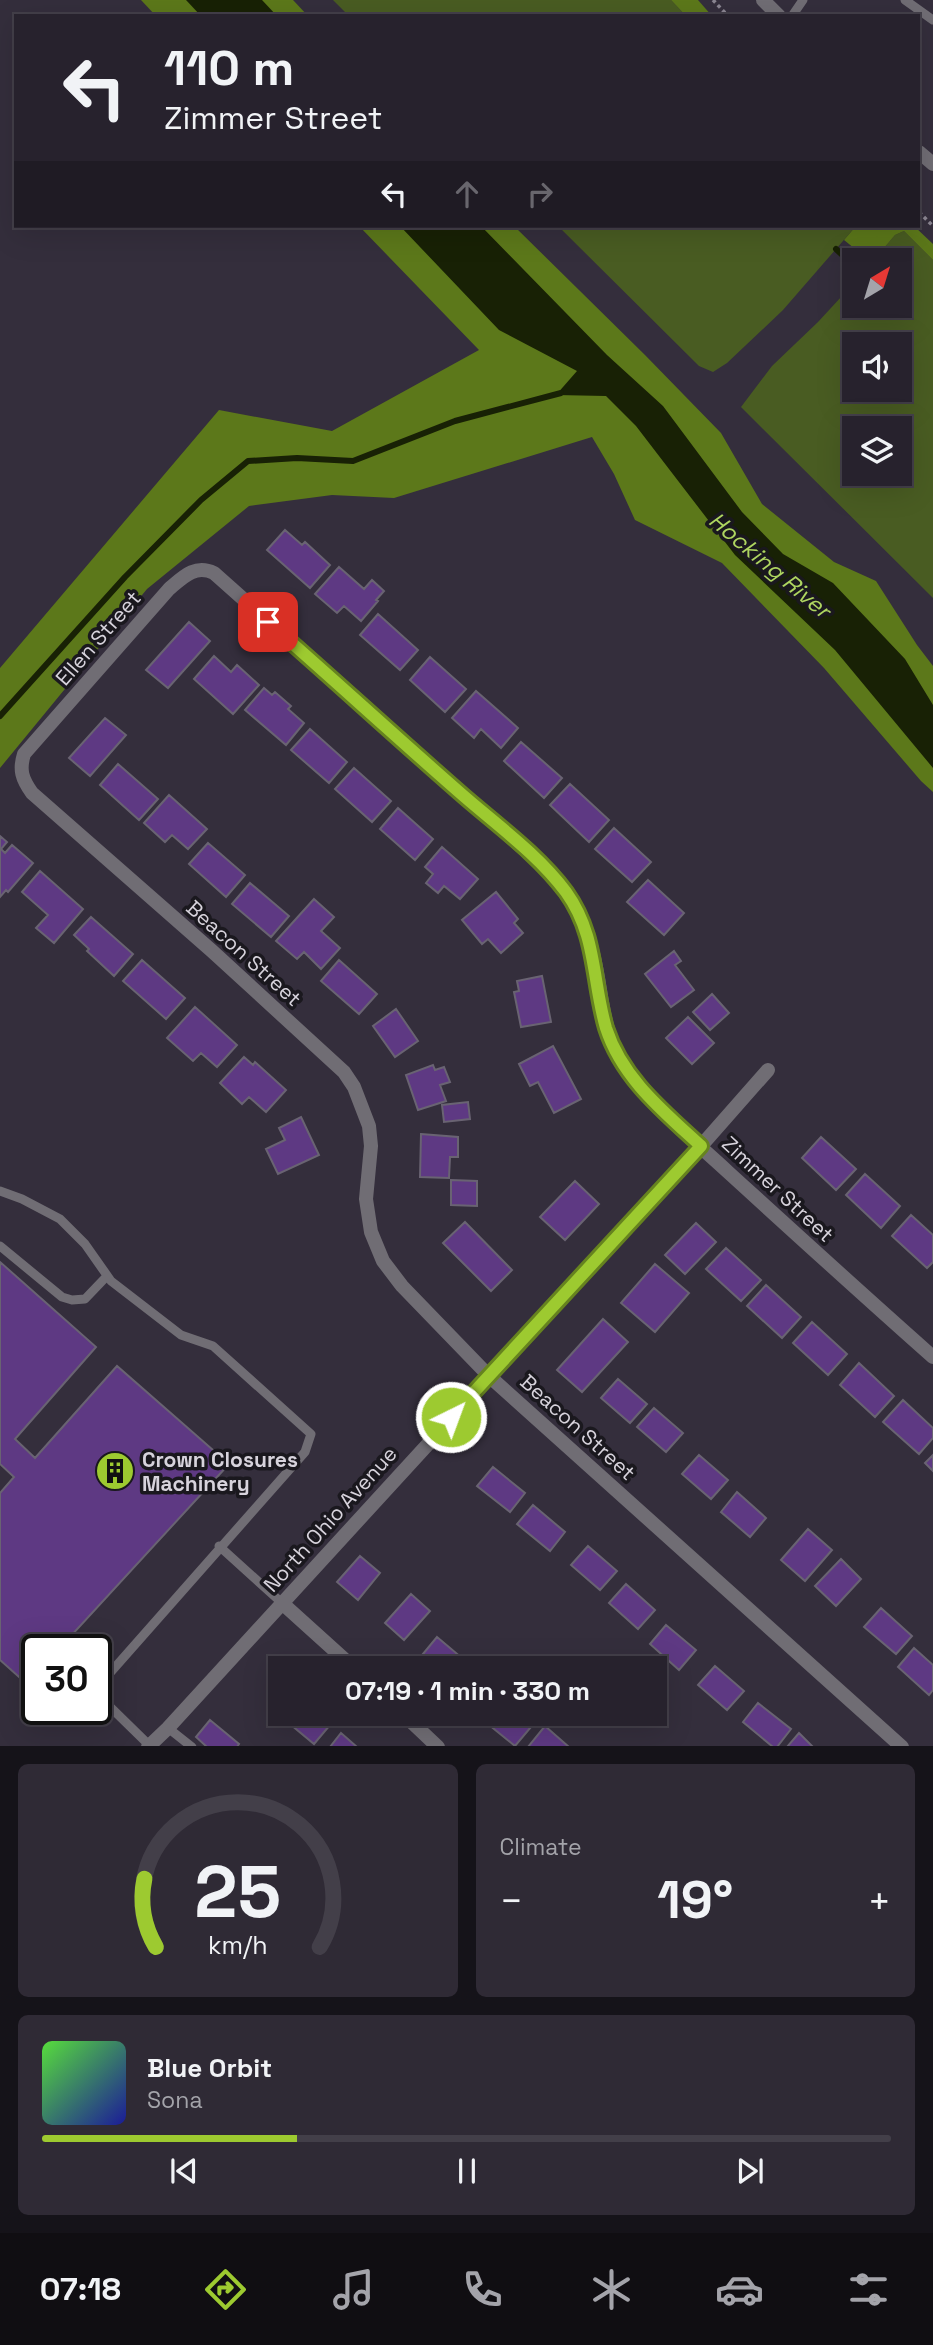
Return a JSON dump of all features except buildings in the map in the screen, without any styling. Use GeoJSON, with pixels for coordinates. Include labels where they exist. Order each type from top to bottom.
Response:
{"type":"FeatureCollection","features":[{"type":"Feature","properties":{"kind":"street"},"geometry":{"type":"LineString","coordinates":[[764,0],[777,14]]}},
{"type":"Feature","properties":{"kind":"street","name":"Ellen Street"},"geometry":{"type":"LineString","coordinates":[[24,754],[169,589],[195,570],[205,569],[214,573]]}},
{"type":"Feature","properties":{"kind":"street","name":"Zimmer Street"},"geometry":{"type":"LineString","coordinates":[[214,573],[521,847],[566,892],[581,917],[590,942],[602,1009],[616,1053],[629,1075],[701,1146],[933,1357]]}},
{"type":"Feature","properties":{"kind":"street","name":"Beacon Street"},"geometry":{"type":"LineString","coordinates":[[24,754],[20,767],[23,781],[32,793],[212,951],[344,1073],[354,1087],[369,1126],[371,1146],[366,1199],[371,1233],[383,1261],[402,1286],[489,1376],[902,1746]]}},
{"type":"Feature","properties":{"kind":"street","name":"North Ohio Avenue"},"geometry":{"type":"LineString","coordinates":[[148,1746],[768,1070]]}},
{"type":"Feature","properties":{"kind":"street"},"geometry":{"type":"LineString","coordinates":[[282,1603],[341,1656]]}},
{"type":"Feature","properties":{"kind":"street"},"geometry":{"type":"LineString","coordinates":[[416,1726],[438,1746]]}},
{"type":"Feature","properties":{"kind":"lane"},"geometry":{"type":"LineString","coordinates":[[905,0],[933,20]]}},
{"type":"Feature","properties":{"kind":"lane"},"geometry":{"type":"LineString","coordinates":[[0,1191],[60,1219],[85,1244],[107,1276],[181,1335],[214,1346],[311,1434],[305,1452],[219,1546],[102,1682],[100,1697],[148,1746]]}},
{"type":"Feature","properties":{"kind":"lane"},"geometry":{"type":"LineString","coordinates":[[0,1246],[62,1297],[72,1300],[85,1299],[107,1276]]}},
{"type":"Feature","properties":{"kind":"lane"},"geometry":{"type":"LineString","coordinates":[[219,1546],[282,1603]]}},
{"type":"Feature","properties":{"kind":"lane"},"geometry":{"type":"LineString","coordinates":[[167,1728],[192,1746]]}},
{"type":"Feature","properties":{"kind":"path"},"geometry":{"type":"LineString","coordinates":[[713,0],[726,14]]}},
{"type":"Feature","properties":{"kind":"path"},"geometry":{"type":"LineString","coordinates":[[920,213],[933,226]]}},
{"type":"Feature","properties":{"kind":"green space"},"geometry":{"type":"Polygon","coordinates":[[[141,0],[293,0],[306,14],[154,14],[141,0]]]}},
{"type":"Feature","properties":{"kind":"green space"},"geometry":{"type":"Polygon","coordinates":[[[333,0],[671,0],[684,14],[347,14],[333,0]]]}},
{"type":"Feature","properties":{"kind":"green space"},"geometry":{"type":"Polygon","coordinates":[[[671,0],[698,0],[710,14],[684,14],[671,0]]]}},
{"type":"Feature","properties":{"kind":"green space"},"geometry":{"type":"Polygon","coordinates":[[[361,228],[516,228],[721,433],[762,504],[834,562],[876,581],[933,666],[933,792],[824,668],[722,563],[635,520],[614,474],[592,437],[394,498],[332,495],[249,506],[147,589],[0,768],[0,668],[219,410],[332,431],[479,350],[361,228]]]}},
{"type":"Feature","properties":{"kind":"green space"},"geometry":{"type":"Polygon","coordinates":[[[560,228],[854,228],[783,310],[727,363],[713,372],[699,366],[560,228]]]}},
{"type":"Feature","properties":{"kind":"green space"},"geometry":{"type":"Polygon","coordinates":[[[854,228],[916,228],[933,244],[933,260],[904,231],[895,235],[884,248],[854,248],[844,240],[854,228]]]}},
{"type":"Feature","properties":{"kind":"green space"},"geometry":{"type":"Polygon","coordinates":[[[904,231],[933,260],[933,598],[741,407],[772,366],[842,296],[842,318],[912,318],[912,248],[884,248],[895,235],[904,231]]]}},
{"type":"Feature","properties":{"kind":"water"},"geometry":{"type":"Polygon","coordinates":[[[186,0],[262,0],[275,14],[199,14],[186,0]]]}},
{"type":"Feature","properties":{"kind":"water","name":"Hocking River"},"geometry":{"type":"Polygon","coordinates":[[[402,228],[483,228],[607,355],[663,406],[742,512],[783,554],[833,583],[905,659],[933,705],[933,768],[835,650],[735,555],[636,426],[606,396],[556,395],[577,371],[499,330],[402,228]]]}},
{"type":"Feature","properties":{"kind":"waterway"},"geometry":{"type":"LineString","coordinates":[[836,249],[842,255]]}},
{"type":"Feature","properties":{"kind":"waterway"},"geometry":{"type":"LineString","coordinates":[[0,716],[125,577],[201,500],[248,461],[297,458],[353,461],[455,421],[561,393]]}},
{"type":"Feature","properties":{"kind":"place","name":"Crown Closures Machinery"},"geometry":{"type":"Point","coordinates":[115,1471]}},
{"type":"Feature","properties":{"kind":"route"},"geometry":{"type":"LineString","coordinates":[[268,622],[545,868],[566,892],[581,917],[590,942],[602,1009],[616,1053],[629,1075],[646,1094],[701,1146],[451,1417]]}}]}
